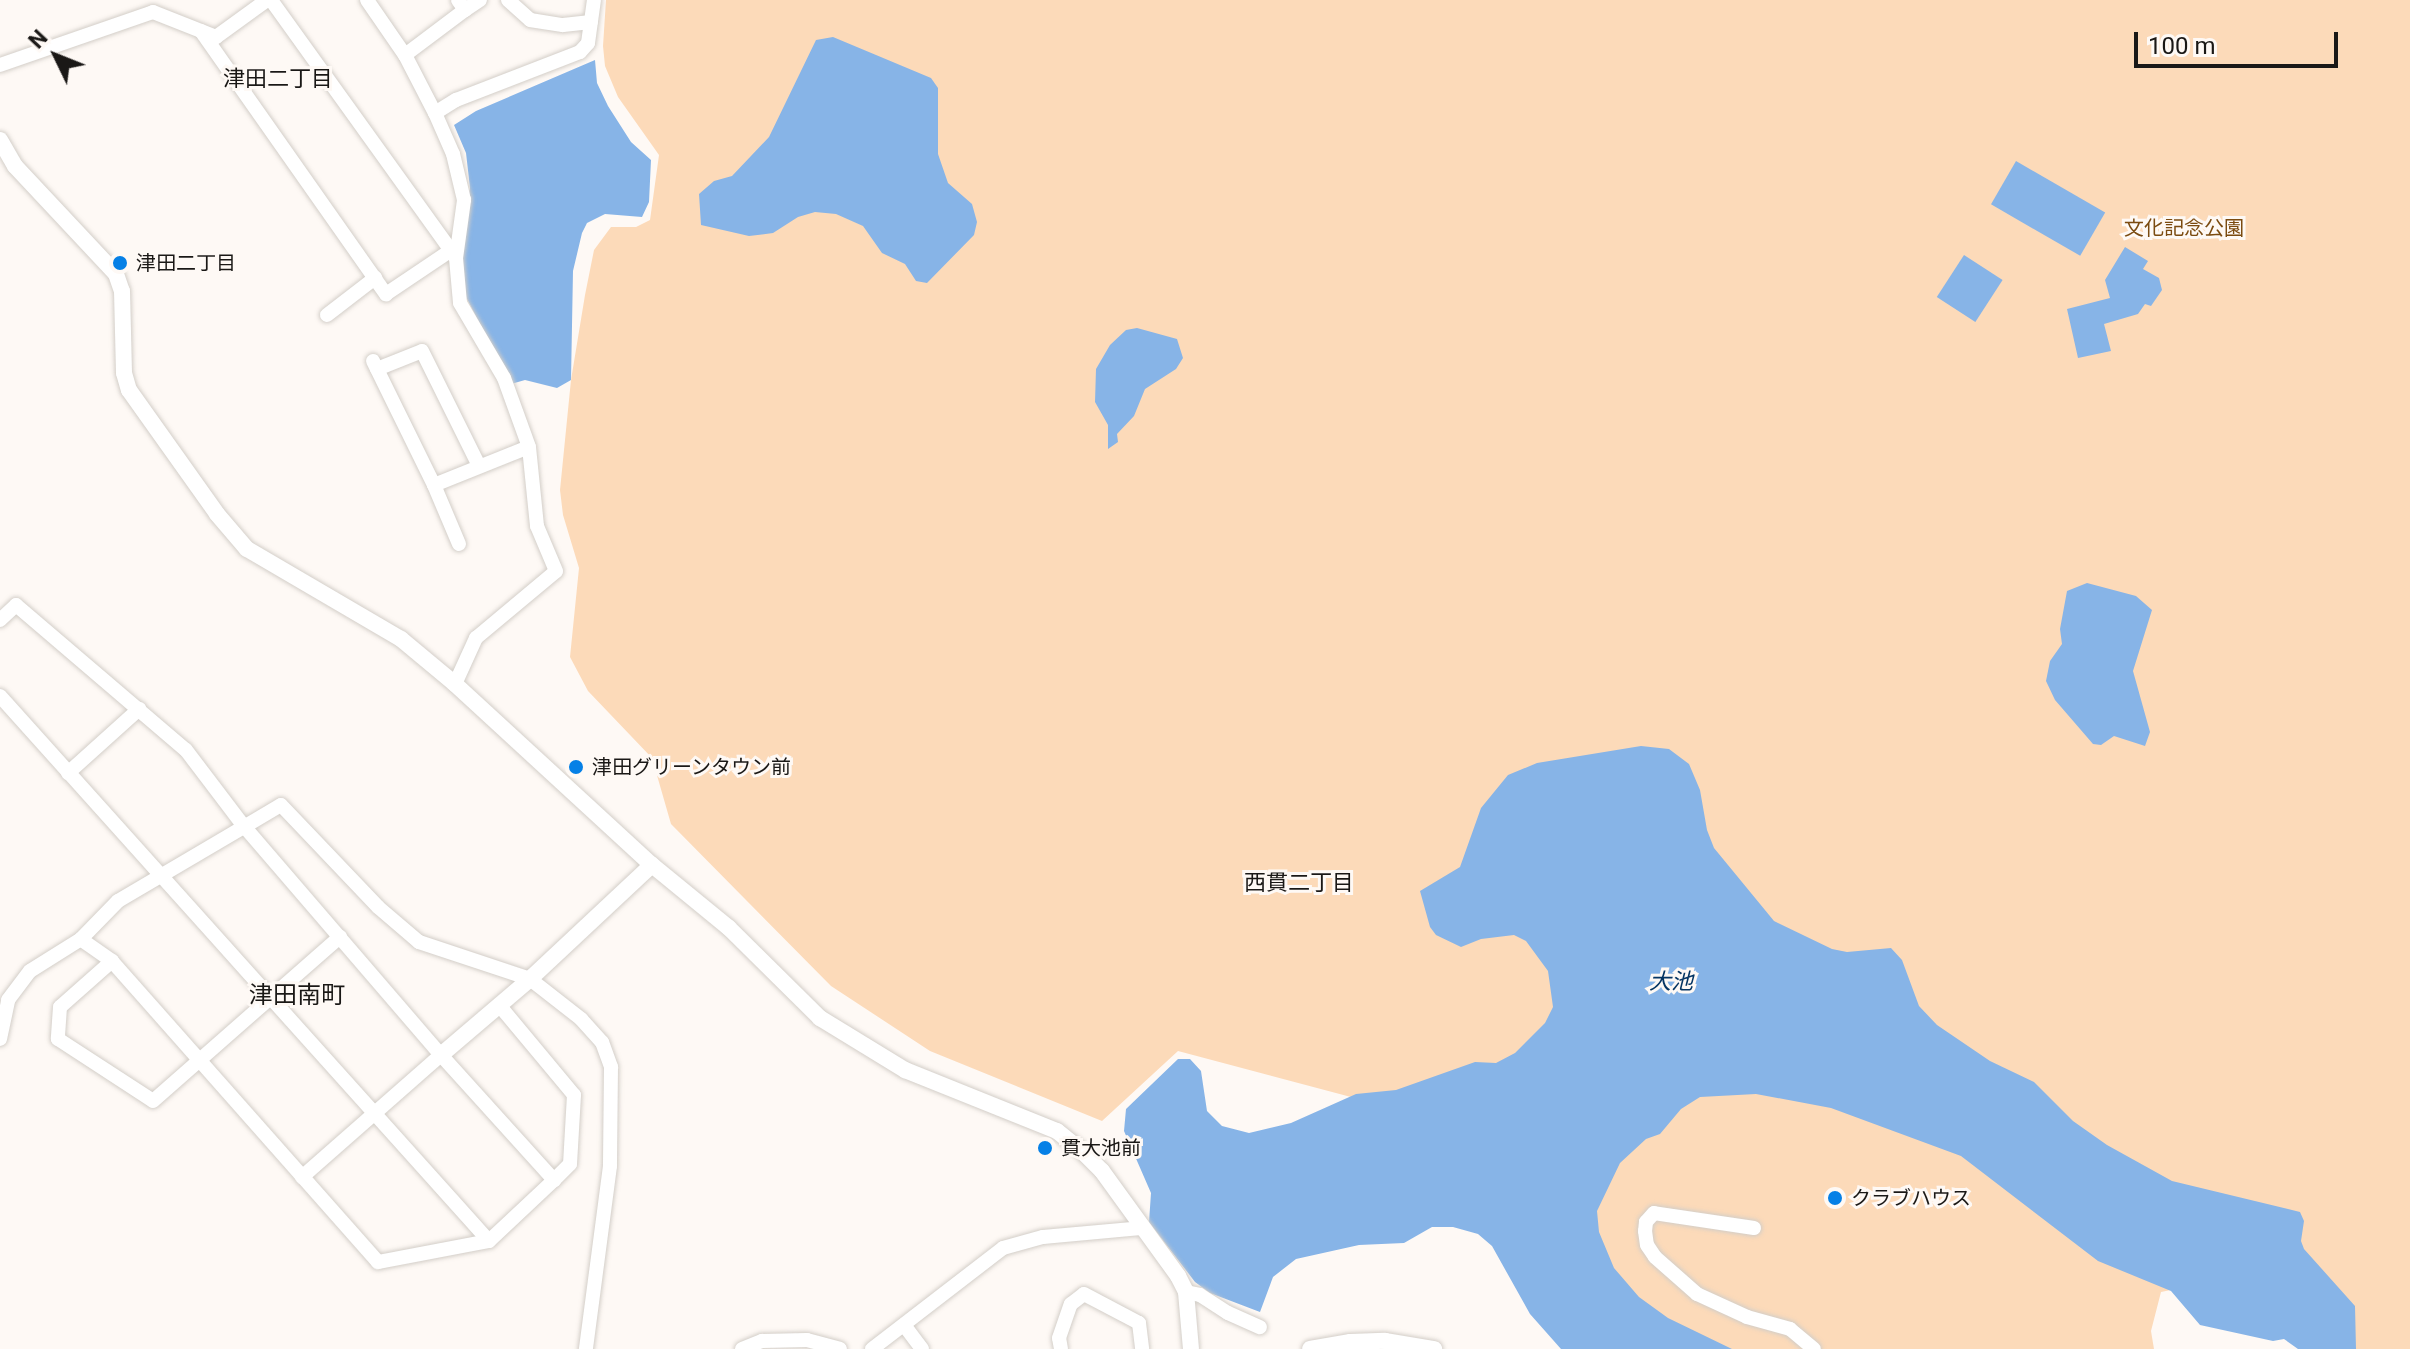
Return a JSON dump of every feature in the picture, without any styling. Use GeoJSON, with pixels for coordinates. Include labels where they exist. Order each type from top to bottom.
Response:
{"type":"FeatureCollection","features":[{"type":"Feature","properties":{"kind":"street"},"geometry":{"type":"LineString","coordinates":[[0,65],[153,12],[216,37],[269,0],[453,254]]}},
{"type":"Feature","properties":{"kind":"street"},"geometry":{"type":"LineString","coordinates":[[367,0],[405,55],[453,154],[464,200],[453,254],[460,303],[504,378],[529,447],[537,526],[556,571],[476,638],[455,684]]}},
{"type":"Feature","properties":{"kind":"street"},"geometry":{"type":"LineString","coordinates":[[405,55],[462,5],[480,0]]}},
{"type":"Feature","properties":{"kind":"street"},"geometry":{"type":"LineString","coordinates":[[508,0],[530,20],[563,25],[591,22]]}},
{"type":"Feature","properties":{"kind":"street"},"geometry":{"type":"LineString","coordinates":[[435,113],[456,100],[580,52],[588,43],[594,0]]}},
{"type":"Feature","properties":{"kind":"street"},"geometry":{"type":"LineString","coordinates":[[201,31],[386,294],[453,254]]}},
{"type":"Feature","properties":{"kind":"street"},"geometry":{"type":"LineString","coordinates":[[1,146],[15,166],[116,274],[122,291],[124,373],[129,390],[233,535],[247,549],[294,580],[401,639],[455,684],[652,865],[729,928],[820,1018],[905,1070],[1057,1131],[1102,1171],[1178,1276],[1186,1292],[1191,1349]]}},
{"type":"Feature","properties":{"kind":"street"},"geometry":{"type":"LineString","coordinates":[[327,315],[375,278]]}},
{"type":"Feature","properties":{"kind":"street"},"geometry":{"type":"LineString","coordinates":[[459,544],[434,485],[375,365],[422,351],[479,466]]}},
{"type":"Feature","properties":{"kind":"street"},"geometry":{"type":"LineString","coordinates":[[434,485],[529,447]]}},
{"type":"Feature","properties":{"kind":"street"},"geometry":{"type":"LineString","coordinates":[[0,620],[16,605],[186,750],[243,825],[441,1055],[554,1180]]}},
{"type":"Feature","properties":{"kind":"street"},"geometry":{"type":"LineString","coordinates":[[0,696],[489,1241]]}},
{"type":"Feature","properties":{"kind":"street"},"geometry":{"type":"LineString","coordinates":[[68,773],[139,709]]}},
{"type":"Feature","properties":{"kind":"street"},"geometry":{"type":"LineString","coordinates":[[0,1039],[14,988],[30,971],[81,939],[118,901],[281,805],[378,907],[419,942],[530,979],[581,1019],[602,1042],[611,1067],[610,1166],[586,1349]]}},
{"type":"Feature","properties":{"kind":"street"},"geometry":{"type":"LineString","coordinates":[[302,1177],[530,979],[652,865]]}},
{"type":"Feature","properties":{"kind":"street"},"geometry":{"type":"LineString","coordinates":[[112,961],[60,1007],[58,1039],[153,1101],[340,937]]}},
{"type":"Feature","properties":{"kind":"street"},"geometry":{"type":"LineString","coordinates":[[81,939],[112,961],[378,1262],[489,1241],[570,1164],[574,1095],[499,1005]]}},
{"type":"Feature","properties":{"kind":"street"},"geometry":{"type":"LineString","coordinates":[[1754,1228],[1654,1213],[1646,1222],[1645,1231],[1647,1245],[1655,1257],[1697,1294],[1747,1317],[1790,1329],[1814,1349]]}},
{"type":"Feature","properties":{"kind":"street"},"geometry":{"type":"LineString","coordinates":[[872,1349],[990,1257],[1020,1241],[1141,1228]]}},
{"type":"Feature","properties":{"kind":"street"},"geometry":{"type":"LineString","coordinates":[[1186,1292],[1200,1295],[1228,1313],[1260,1327]]}},
{"type":"Feature","properties":{"kind":"street"},"geometry":{"type":"LineString","coordinates":[[1061,1349],[1059,1338],[1071,1304],[1084,1294],[1139,1323],[1142,1349]]}},
{"type":"Feature","properties":{"kind":"street"},"geometry":{"type":"LineString","coordinates":[[904,1325],[922,1349]]}},
{"type":"Feature","properties":{"kind":"street"},"geometry":{"type":"LineString","coordinates":[[742,1349],[762,1341],[807,1340],[840,1349]]}},
{"type":"Feature","properties":{"kind":"street"},"geometry":{"type":"LineString","coordinates":[[1310,1349],[1350,1342],[1385,1341],[1434,1349]]}},
{"type":"Feature","properties":{"kind":"green space","name":"文化記念公園"},"geometry":{"type":"Polygon","coordinates":[[[606,0],[2410,0],[2410,1349],[2339,1349],[2185,1287],[2161,1292],[2151,1331],[2154,1349],[1682,1349],[1621,1302],[1539,1147],[1178,1051],[1102,1121],[930,1051],[831,986],[671,824],[652,758],[588,691],[570,657],[579,568],[563,515],[560,490],[571,380],[585,295],[594,250],[611,227],[636,227],[650,220],[659,155],[618,97],[605,66],[606,0]]]}},
{"type":"Feature","properties":{"kind":"water"},"geometry":{"type":"Polygon","coordinates":[[[833,37],[931,78],[938,88],[938,154],[948,183],[972,204],[977,222],[974,235],[927,283],[916,281],[905,264],[882,253],[863,226],[836,214],[815,212],[798,217],[773,233],[749,236],[701,225],[699,194],[714,181],[732,176],[769,137],[816,40],[833,37]]]}},
{"type":"Feature","properties":{"kind":"water"},"geometry":{"type":"Polygon","coordinates":[[[595,60],[597,83],[608,106],[631,142],[651,160],[649,202],[642,217],[605,214],[587,223],[582,233],[573,271],[571,380],[557,388],[525,380],[511,384],[463,291],[461,268],[470,188],[466,153],[454,125],[476,111],[595,60]]]}},
{"type":"Feature","properties":{"kind":"water"},"geometry":{"type":"Polygon","coordinates":[[[2016,161],[2105,212],[2080,256],[1991,204],[2016,161]]]}},
{"type":"Feature","properties":{"kind":"water"},"geometry":{"type":"Polygon","coordinates":[[[2125,247],[2148,261],[2143,269],[2159,278],[2162,290],[2151,306],[2145,304],[2138,314],[2104,324],[2111,351],[2078,358],[2067,309],[2110,298],[2105,280],[2125,247]]]}},
{"type":"Feature","properties":{"kind":"water"},"geometry":{"type":"Polygon","coordinates":[[[1964,255],[2003,280],[1975,322],[1937,297],[1964,255]]]}},
{"type":"Feature","properties":{"kind":"water"},"geometry":{"type":"Polygon","coordinates":[[[1137,328],[1177,339],[1183,358],[1176,369],[1145,389],[1134,416],[1117,434],[1118,442],[1108,449],[1108,425],[1095,402],[1096,369],[1110,345],[1126,330],[1137,328]]]}},
{"type":"Feature","properties":{"kind":"water"},"geometry":{"type":"Polygon","coordinates":[[[2087,583],[2136,596],[2152,610],[2133,671],[2150,732],[2145,746],[2114,736],[2101,745],[2093,744],[2055,700],[2046,681],[2050,661],[2062,644],[2060,629],[2067,591],[2087,583]]]}},
{"type":"Feature","properties":{"kind":"water","name":"大池"},"geometry":{"type":"Polygon","coordinates":[[[1641,746],[1669,749],[1689,764],[1700,790],[1707,830],[1714,848],[1774,921],[1832,949],[1847,952],[1891,948],[1902,960],[1919,1006],[1937,1025],[1990,1061],[2034,1082],[2073,1121],[2107,1145],[2172,1181],[2300,1212],[2304,1221],[2301,1241],[2304,1249],[2355,1306],[2356,1349],[2298,1349],[2284,1339],[2273,1341],[2200,1325],[2171,1291],[2098,1261],[1961,1156],[1831,1108],[1756,1094],[1700,1097],[1681,1109],[1660,1134],[1646,1139],[1620,1163],[1597,1211],[1599,1232],[1614,1268],[1639,1297],[1668,1318],[1732,1349],[1561,1349],[1530,1314],[1492,1246],[1478,1234],[1453,1227],[1432,1227],[1404,1243],[1359,1245],[1296,1259],[1273,1277],[1260,1312],[1210,1293],[1195,1282],[1149,1222],[1151,1193],[1124,1131],[1126,1109],[1178,1059],[1190,1059],[1201,1071],[1207,1111],[1222,1126],[1249,1133],[1291,1123],[1356,1094],[1396,1090],[1475,1062],[1496,1063],[1515,1053],[1545,1023],[1553,1007],[1548,971],[1526,941],[1514,935],[1481,939],[1461,947],[1436,935],[1430,927],[1420,891],[1460,867],[1481,808],[1508,775],[1537,763],[1641,746]]]}},
{"type":"Feature","properties":{"kind":"place","name":"津田二丁目"},"geometry":{"type":"Point","coordinates":[120,263]}},
{"type":"Feature","properties":{"kind":"place","name":"津田グリーンタウン前"},"geometry":{"type":"Point","coordinates":[576,767]}},
{"type":"Feature","properties":{"kind":"place","name":"貫大池前"},"geometry":{"type":"Point","coordinates":[1045,1148]}},
{"type":"Feature","properties":{"kind":"place","name":"クラブハウス"},"geometry":{"type":"Point","coordinates":[1835,1198]}},
{"type":"Feature","properties":{"kind":"district","name":"津田二丁目"},"geometry":{"type":"Point","coordinates":[278,79]}},
{"type":"Feature","properties":{"kind":"district","name":"西貫二丁目"},"geometry":{"type":"Point","coordinates":[1299,883]}},
{"type":"Feature","properties":{"kind":"district","name":"津田南町"},"geometry":{"type":"Point","coordinates":[297,996]}}]}
